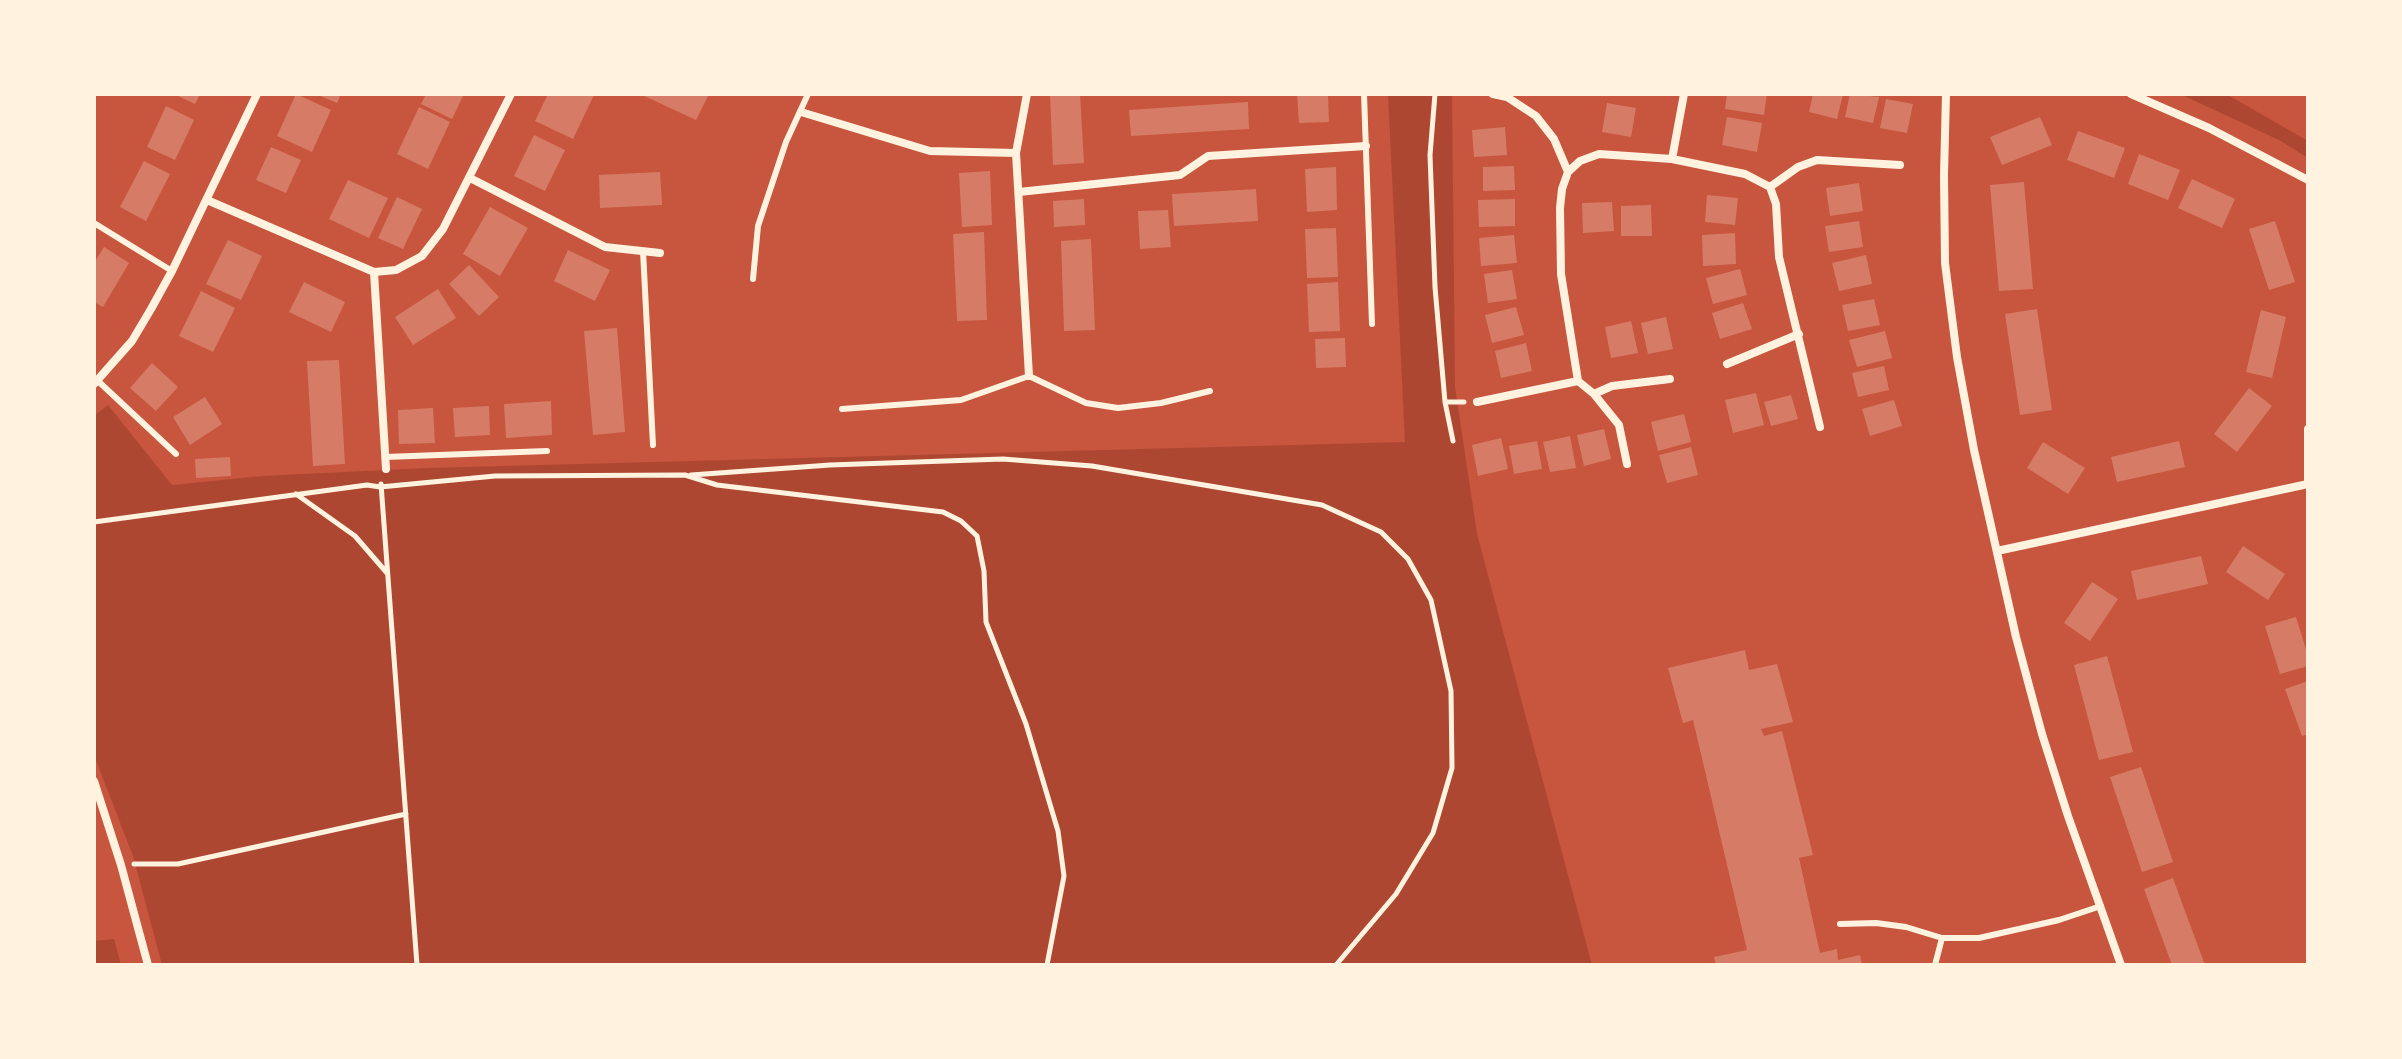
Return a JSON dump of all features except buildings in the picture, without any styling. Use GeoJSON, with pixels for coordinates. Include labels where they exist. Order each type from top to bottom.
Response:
{"type":"FeatureCollection","features":[{"type":"Feature","properties":{"kind":"street"},"geometry":{"type":"LineString","coordinates":[[96,383],[132,341],[172,271],[257,94]]}},
{"type":"Feature","properties":{"kind":"street"},"geometry":{"type":"LineString","coordinates":[[207,200],[374,272],[396,270],[422,256],[443,229],[511,94]]}},
{"type":"Feature","properties":{"kind":"street"},"geometry":{"type":"LineString","coordinates":[[1027,94],[1016,153],[1029,376]]}},
{"type":"Feature","properties":{"kind":"street"},"geometry":{"type":"LineString","coordinates":[[1493,94],[1507,97],[1536,116],[1554,139],[1568,172]]}},
{"type":"Feature","properties":{"kind":"street"},"geometry":{"type":"LineString","coordinates":[[1672,159],[1684,94]]}},
{"type":"Feature","properties":{"kind":"street"},"geometry":{"type":"LineString","coordinates":[[1946,94],[1945,263],[1967,412],[2016,637],[2042,734],[2121,965]]}},
{"type":"Feature","properties":{"kind":"street"},"geometry":{"type":"LineString","coordinates":[[2131,94],[2209,128],[2308,180]]}},
{"type":"Feature","properties":{"kind":"street"},"geometry":{"type":"LineString","coordinates":[[801,112],[930,151],[1016,153]]}},
{"type":"Feature","properties":{"kind":"street"},"geometry":{"type":"LineString","coordinates":[[1019,192],[1180,175],[1208,156],[1366,146]]}},
{"type":"Feature","properties":{"kind":"street"},"geometry":{"type":"LineString","coordinates":[[1627,464],[1619,425],[1594,394],[1578,381],[1561,274],[1562,189],[1568,172],[1580,161],[1599,154],[1672,159],[1745,174],[1770,187],[1776,204],[1779,257],[1820,427]]}},
{"type":"Feature","properties":{"kind":"street"},"geometry":{"type":"LineString","coordinates":[[1770,187],[1798,167],[1817,160],[1900,165]]}},
{"type":"Feature","properties":{"kind":"street"},"geometry":{"type":"LineString","coordinates":[[470,178],[605,247],[660,253]]}},
{"type":"Feature","properties":{"kind":"street"},"geometry":{"type":"LineString","coordinates":[[374,272],[386,469]]}},
{"type":"Feature","properties":{"kind":"street"},"geometry":{"type":"LineString","coordinates":[[1727,364],[1799,334]]}},
{"type":"Feature","properties":{"kind":"street"},"geometry":{"type":"LineString","coordinates":[[1594,394],[1612,386],[1670,379]]}},
{"type":"Feature","properties":{"kind":"street"},"geometry":{"type":"LineString","coordinates":[[1477,402],[1578,381]]}},
{"type":"Feature","properties":{"kind":"street"},"geometry":{"type":"LineString","coordinates":[[1997,551],[2308,484],[2308,429]]}},
{"type":"Feature","properties":{"kind":"street"},"geometry":{"type":"LineString","coordinates":[[95,786],[121,865],[148,965]]}},
{"type":"Feature","properties":{"kind":"lane"},"geometry":{"type":"LineString","coordinates":[[753,279],[758,226],[786,142],[808,94]]}},
{"type":"Feature","properties":{"kind":"lane"},"geometry":{"type":"LineString","coordinates":[[1364,94],[1372,324]]}},
{"type":"Feature","properties":{"kind":"lane"},"geometry":{"type":"LineString","coordinates":[[94,223],[172,271]]}},
{"type":"Feature","properties":{"kind":"lane"},"geometry":{"type":"LineString","coordinates":[[643,251],[653,445]]}},
{"type":"Feature","properties":{"kind":"lane"},"geometry":{"type":"LineString","coordinates":[[842,409],[961,400],[1029,376],[1086,403],[1118,408],[1161,403],[1210,391]]}},
{"type":"Feature","properties":{"kind":"lane"},"geometry":{"type":"LineString","coordinates":[[96,383],[176,454]]}},
{"type":"Feature","properties":{"kind":"lane"},"geometry":{"type":"LineString","coordinates":[[385,457],[547,451]]}},
{"type":"Feature","properties":{"kind":"lane"},"geometry":{"type":"LineString","coordinates":[[1840,924],[1876,923],[1906,927],[1942,938],[1979,938],[2059,920],[2101,906]]}},
{"type":"Feature","properties":{"kind":"lane"},"geometry":{"type":"LineString","coordinates":[[1935,965],[1942,938]]}},
{"type":"Feature","properties":{"kind":"path"},"geometry":{"type":"LineString","coordinates":[[1435,94],[1430,155],[1435,287],[1445,402],[1453,441]]}},
{"type":"Feature","properties":{"kind":"path"},"geometry":{"type":"LineString","coordinates":[[94,522],[367,485],[380,487],[495,476],[685,475],[830,465],[1003,459],[1077,465],[1322,505],[1381,532],[1408,559],[1431,600],[1451,691],[1452,768],[1433,833],[1396,894],[1336,965]]}},
{"type":"Feature","properties":{"kind":"path"},"geometry":{"type":"LineString","coordinates":[[386,469],[380,487],[417,965]]}},
{"type":"Feature","properties":{"kind":"path"},"geometry":{"type":"LineString","coordinates":[[685,475],[717,485],[943,512],[961,521],[977,536],[984,571],[986,622],[1026,724],[1058,831],[1064,876],[1047,965]]}},
{"type":"Feature","properties":{"kind":"path"},"geometry":{"type":"LineString","coordinates":[[295,494],[355,536],[387,573]]}},
{"type":"Feature","properties":{"kind":"path"},"geometry":{"type":"LineString","coordinates":[[121,865],[178,864],[406,814]]}},
{"type":"Feature","properties":{"kind":"shaded area"},"geometry":{"type":"Polygon","coordinates":[[[1388,94],[1452,94],[1455,387],[1477,534],[1592,965],[162,965],[133,856],[94,755],[94,416],[108,405],[172,485],[262,476],[428,468],[1405,442],[1388,94]]]}},
{"type":"Feature","properties":{"kind":"shaded area"},"geometry":{"type":"Polygon","coordinates":[[[2180,94],[2226,94],[2308,141],[2308,158],[2279,140],[2180,94]]]}},
{"type":"Feature","properties":{"kind":"shaded area"},"geometry":{"type":"Polygon","coordinates":[[[114,939],[121,965],[94,965],[94,941],[114,939]]]}}]}
